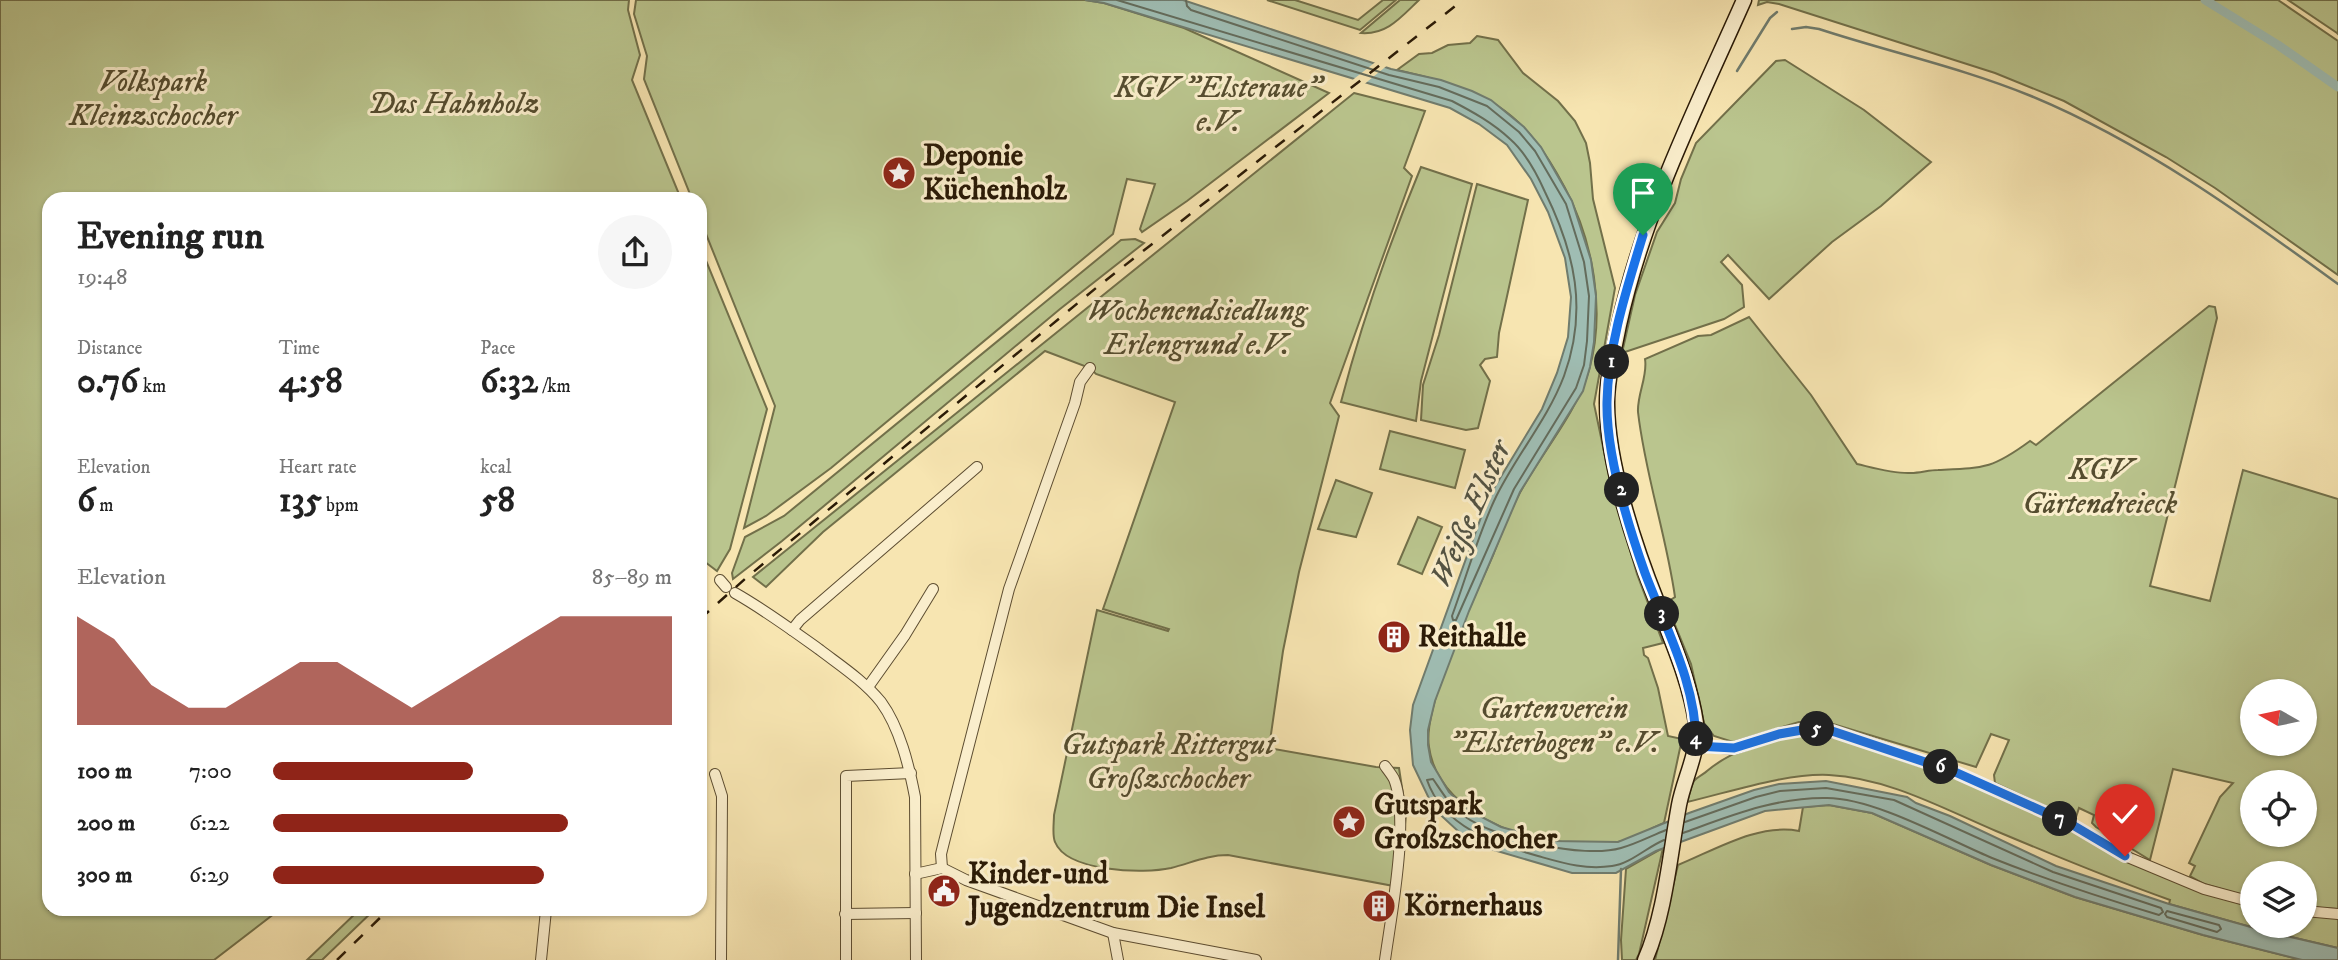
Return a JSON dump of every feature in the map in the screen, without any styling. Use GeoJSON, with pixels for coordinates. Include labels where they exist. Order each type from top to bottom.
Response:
{"type":"FeatureCollection","features":[{"type":"Feature","properties":{"kind":"main road"},"geometry":{"type":"LineString","coordinates":[[1646,960],[1671,854],[1678,810],[1696,746],[1696,725],[1682,667],[1645,572],[1618,474],[1608,421],[1608,384],[1623,306],[1643,235],[1664,179],[1744,0]]}},
{"type":"Feature","properties":{"kind":"street"},"geometry":{"type":"LineString","coordinates":[[942,867],[944,842],[1009,589],[1080,382],[1090,368]]}},
{"type":"Feature","properties":{"kind":"street"},"geometry":{"type":"LineString","coordinates":[[792,630],[819,603],[977,467]]}},
{"type":"Feature","properties":{"kind":"street"},"geometry":{"type":"LineString","coordinates":[[727,587],[792,630],[868,687],[882,704],[892,723],[911,773],[915,797],[916,960]]}},
{"type":"Feature","properties":{"kind":"street"},"geometry":{"type":"LineString","coordinates":[[868,687],[933,589]]}},
{"type":"Feature","properties":{"kind":"street"},"geometry":{"type":"LineString","coordinates":[[1696,746],[1734,748],[1802,730],[1819,729],[1843,734],[1955,772],[2071,824],[2125,856],[2204,889],[2240,900]]}},
{"type":"Feature","properties":{"kind":"street"},"geometry":{"type":"LineString","coordinates":[[1385,766],[1393,778],[1398,796],[1400,834],[1385,960]]}},
{"type":"Feature","properties":{"kind":"street"},"geometry":{"type":"LineString","coordinates":[[846,960],[846,776],[911,773]]}},
{"type":"Feature","properties":{"kind":"street"},"geometry":{"type":"LineString","coordinates":[[715,774],[722,796],[721,960]]}},
{"type":"Feature","properties":{"kind":"street"},"geometry":{"type":"LineString","coordinates":[[915,874],[942,867],[966,880],[1113,933],[1256,960]]}},
{"type":"Feature","properties":{"kind":"street"},"geometry":{"type":"LineString","coordinates":[[2317,912],[2338,914]]}},
{"type":"Feature","properties":{"kind":"street"},"geometry":{"type":"LineString","coordinates":[[845,914],[916,914]]}},
{"type":"Feature","properties":{"kind":"street"},"geometry":{"type":"LineString","coordinates":[[541,960],[545,916]]}},
{"type":"Feature","properties":{"kind":"street"},"geometry":{"type":"LineString","coordinates":[[1113,933],[1118,960]]}},
{"type":"Feature","properties":{"kind":"green space","name":"Volkspark Kleinzschocher"},"geometry":{"type":"Polygon","coordinates":[[[0,0],[629,0],[628,10],[640,55],[632,80],[678,192],[42,192],[42,916],[271,916],[214,960],[0,960],[0,0]]]}},
{"type":"Feature","properties":{"kind":"green space","name":"KGV \"Elsteraue\" e.V."},"geometry":{"type":"Polygon","coordinates":[[[636,0],[1085,0],[1104,3],[1184,28],[1329,93],[1142,232],[1140,229],[1155,184],[1127,179],[1113,234],[831,468],[766,516],[744,528],[775,406],[707,236],[707,192],[689,192],[644,79],[647,56],[634,14],[636,0]]]}},
{"type":"Feature","properties":{"kind":"green space"},"geometry":{"type":"Polygon","coordinates":[[[1267,0],[1295,0],[1358,20],[1383,0],[1396,0],[1360,30],[1267,0]]]}},
{"type":"Feature","properties":{"kind":"green space"},"geometry":{"type":"Polygon","coordinates":[[[1400,0],[1419,0],[1386,28],[1361,33],[1400,0]]]}},
{"type":"Feature","properties":{"kind":"green space"},"geometry":{"type":"Polygon","coordinates":[[[1759,0],[2278,0],[2338,41],[2338,275],[2215,188],[2166,157],[2064,101],[1995,73],[1779,4],[1767,2],[1758,5],[1759,0]]]}},
{"type":"Feature","properties":{"kind":"green space"},"geometry":{"type":"Polygon","coordinates":[[[2288,0],[2338,0],[2338,34],[2337,33],[2288,0]]]}},
{"type":"Feature","properties":{"kind":"green space","name":"Gartenverein \"Elsterbogen\" e.V."},"geometry":{"type":"Polygon","coordinates":[[[1477,36],[1498,40],[1523,73],[1558,101],[1575,121],[1586,143],[1593,199],[1615,288],[1594,404],[1610,480],[1637,574],[1663,643],[1643,648],[1644,655],[1648,658],[1658,688],[1668,736],[1682,739],[1664,823],[1618,842],[1591,844],[1557,841],[1510,830],[1487,820],[1464,804],[1445,785],[1437,773],[1429,747],[1429,729],[1441,679],[1463,623],[1518,497],[1584,386],[1594,347],[1596,324],[1594,277],[1583,230],[1565,188],[1533,138],[1498,106],[1477,95],[1454,85],[1397,70],[1419,54],[1432,53],[1448,45],[1470,43],[1477,36]]]}},
{"type":"Feature","properties":{"kind":"green space"},"geometry":{"type":"Polygon","coordinates":[[[1785,60],[1864,110],[1931,162],[1881,206],[1832,242],[1769,299],[1728,255],[1721,262],[1742,285],[1744,307],[1724,319],[1622,353],[1635,295],[1657,232],[1675,203],[1681,179],[1696,143],[1776,61],[1785,60]]]}},
{"type":"Feature","properties":{"kind":"green space"},"geometry":{"type":"Polygon","coordinates":[[[1354,93],[1425,111],[1404,168],[1412,176],[1330,403],[1339,416],[1299,572],[1283,651],[1269,748],[1376,767],[1399,768],[1406,814],[1399,887],[1228,855],[1171,868],[1143,871],[1107,868],[1074,860],[1062,852],[1055,842],[1054,815],[1097,610],[1168,631],[1169,629],[1103,609],[1175,402],[1096,374],[1090,368],[1045,351],[823,532],[766,587],[753,577],[1354,93]]]}},
{"type":"Feature","properties":{"kind":"green space"},"geometry":{"type":"Polygon","coordinates":[[[1421,167],[1472,184],[1421,381],[1416,421],[1341,402],[1377,283],[1421,167]]]}},
{"type":"Feature","properties":{"kind":"green space"},"geometry":{"type":"Polygon","coordinates":[[[1477,184],[1528,200],[1499,333],[1497,357],[1485,359],[1480,365],[1490,381],[1478,428],[1466,430],[1421,420],[1423,385],[1439,335],[1477,184]]]}},
{"type":"Feature","properties":{"kind":"green space"},"geometry":{"type":"Polygon","coordinates":[[[1135,239],[1144,243],[733,579],[732,573],[745,537],[784,516],[1121,240],[1135,239]]]}},
{"type":"Feature","properties":{"kind":"green space"},"geometry":{"type":"Polygon","coordinates":[[[707,263],[767,409],[730,549],[717,571],[707,564],[707,263]]]}},
{"type":"Feature","properties":{"kind":"green space","name":"KGV Gärtendreieck"},"geometry":{"type":"Polygon","coordinates":[[[2209,306],[2215,307],[2217,318],[2150,586],[2210,601],[2243,470],[2338,499],[2338,909],[2317,908],[2317,861],[2240,861],[2240,894],[2204,884],[2190,876],[2195,866],[2189,863],[2220,797],[2233,783],[2173,769],[2150,860],[2096,827],[2092,823],[2094,815],[2079,808],[2075,820],[1995,783],[1994,775],[2009,740],[1991,734],[1976,767],[1833,724],[1799,722],[1733,742],[1714,736],[1704,723],[1691,664],[1666,603],[1675,597],[1645,458],[1638,412],[1645,359],[1698,336],[1711,335],[1749,317],[1811,395],[1857,464],[1904,473],[1966,469],[1996,462],[2030,441],[2036,445],[2209,306]]]}},
{"type":"Feature","properties":{"kind":"green space"},"geometry":{"type":"Polygon","coordinates":[[[1390,431],[1465,450],[1455,488],[1380,469],[1390,431]]]}},
{"type":"Feature","properties":{"kind":"green space"},"geometry":{"type":"Polygon","coordinates":[[[1336,480],[1372,493],[1356,537],[1318,529],[1336,480]]]}},
{"type":"Feature","properties":{"kind":"green space"},"geometry":{"type":"Polygon","coordinates":[[[1418,517],[1442,527],[1422,574],[1398,564],[1418,517]]]}},
{"type":"Feature","properties":{"kind":"green space"},"geometry":{"type":"Polygon","coordinates":[[[1815,734],[1840,739],[1963,781],[2059,824],[2138,866],[2202,892],[2240,903],[2240,924],[2169,904],[2170,900],[1894,788],[1851,777],[1795,777],[1687,802],[1695,780],[1719,762],[1744,749],[1815,734]]]}},
{"type":"Feature","properties":{"kind":"green space"},"geometry":{"type":"Polygon","coordinates":[[[1829,805],[1872,813],[1991,865],[2075,897],[2203,935],[2302,960],[1655,960],[1678,865],[1752,834],[1799,831],[1803,807],[1829,805]]]}},
{"type":"Feature","properties":{"kind":"green space"},"geometry":{"type":"Polygon","coordinates":[[[1663,848],[1639,954],[1636,960],[1622,960],[1626,869],[1663,848]]]}},
{"type":"Feature","properties":{"kind":"green space"},"geometry":{"type":"Polygon","coordinates":[[[353,916],[368,916],[322,960],[307,960],[353,916]]]}},
{"type":"Feature","properties":{"kind":"green space"},"geometry":{"type":"Polygon","coordinates":[[[2317,916],[2338,918],[2338,948],[2295,938],[2317,938],[2317,916]]]}},
{"type":"Feature","properties":{"kind":"water"},"geometry":{"type":"Polygon","coordinates":[[[1085,0],[1183,0],[1391,69],[1441,80],[1472,91],[1491,100],[1524,127],[1541,147],[1572,201],[1591,260],[1596,296],[1590,367],[1583,391],[1520,492],[1469,611],[1435,701],[1428,730],[1431,762],[1449,792],[1468,810],[1501,827],[1553,841],[1618,842],[1754,790],[1779,784],[1826,781],[1907,797],[2056,866],[2169,904],[2240,924],[2240,938],[2295,938],[2338,948],[2338,960],[2302,960],[2203,935],[2075,897],[1991,865],[1872,813],[1829,805],[1765,811],[1656,851],[1616,873],[1572,873],[1487,848],[1459,832],[1434,809],[1413,765],[1410,730],[1413,705],[1488,498],[1542,409],[1568,337],[1571,297],[1565,258],[1548,212],[1531,179],[1507,145],[1479,124],[1450,108],[1104,3],[1085,0]]]}},
{"type":"Feature","properties":{"kind":"pier"},"geometry":{"type":"Polygon","coordinates":[[[1378,60],[1389,64],[1362,86],[1350,82],[1378,60]]]}},
{"type":"Feature","properties":{"kind":"waterway"},"geometry":{"type":"LineString","coordinates":[[2205,0],[2278,45],[2338,87]]}},
{"type":"Feature","properties":{"kind":"waterway"},"geometry":{"type":"LineString","coordinates":[[1737,71],[1770,18],[1777,12]]}},
{"type":"Feature","properties":{"kind":"waterway"},"geometry":{"type":"LineString","coordinates":[[1792,29],[1819,29],[1952,69],[2005,86],[2072,114],[2152,157],[2190,181],[2338,284]]}},
{"type":"Feature","properties":{"kind":"waterway"},"geometry":{"type":"LineString","coordinates":[[1618,960],[1621,869]]}},
{"type":"Feature","properties":{"kind":"railway"},"geometry":{"type":"LineString","coordinates":[[707,613],[1096,288],[1463,0]]}},
{"type":"Feature","properties":{"kind":"railway"},"geometry":{"type":"LineString","coordinates":[[337,960],[382,916]]}},
{"type":"Feature","properties":{"kind":"place","name":"Deponie Küchenholz"},"geometry":{"type":"Point","coordinates":[899,173]}},
{"type":"Feature","properties":{"kind":"place","name":"Reithalle"},"geometry":{"type":"Point","coordinates":[1394,637]}},
{"type":"Feature","properties":{"kind":"place","name":"Gutspark Großzschocher"},"geometry":{"type":"Point","coordinates":[1349,822]}},
{"type":"Feature","properties":{"kind":"place","name":"Kinder-und Jugendzentrum Die Insel"},"geometry":{"type":"Point","coordinates":[944,891]}},
{"type":"Feature","properties":{"kind":"place","name":"Körnerhaus"},"geometry":{"type":"Point","coordinates":[1379,906]}},
{"type":"Feature","properties":{"kind":"route"},"geometry":{"type":"LineString","coordinates":[[1643,235],[1623,306],[1610,372],[1608,421],[1633,533],[1690,696],[1696,725],[1696,746],[1734,748],[1802,730],[1832,731],[1955,772],[2071,824],[2125,856]]}},
{"type":"Feature","properties":{"kind":"park label","name":"Das Hahnholz"},"geometry":{"type":"Point","coordinates":[454,104]}},
{"type":"Feature","properties":{"kind":"park label","name":"Wochenendsiedlung Erlengrund e.V."},"geometry":{"type":"Point","coordinates":[1197,328]}},
{"type":"Feature","properties":{"kind":"park label","name":"Gutspark Rittergut Großzschocher"},"geometry":{"type":"Point","coordinates":[1168,762]}},
{"type":"Feature","properties":{"kind":"water label","name":"Weiße Elster"},"geometry":{"type":"Point","coordinates":[1471,514]}}]}
